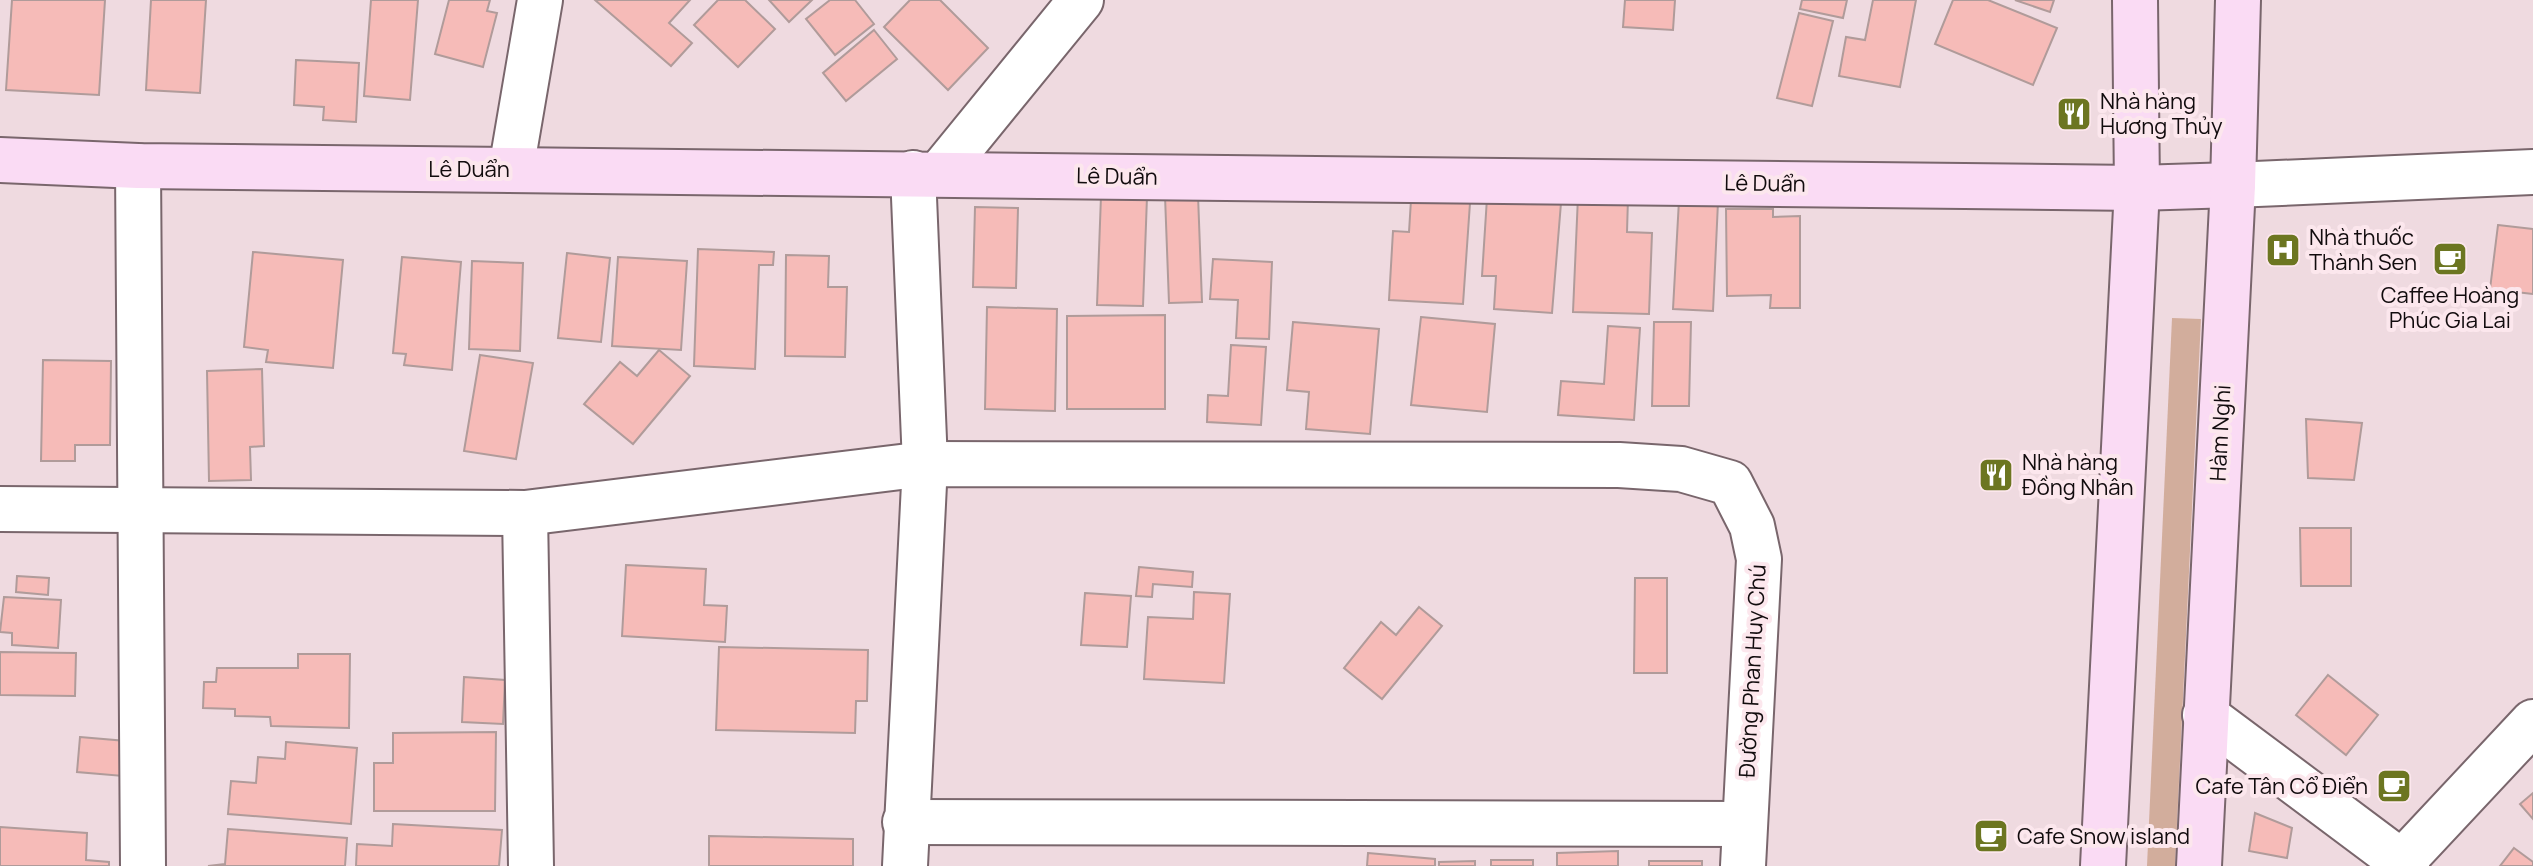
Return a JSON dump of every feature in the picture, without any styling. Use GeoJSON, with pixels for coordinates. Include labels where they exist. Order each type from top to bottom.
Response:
{"type":"FeatureCollection","features":[{"type":"Feature","properties":{"kind":"main road"},"geometry":{"type":"LineString","coordinates":[[2103,866],[2137,188],[2135,0]]}},
{"type":"Feature","properties":{"kind":"main road","name":"Hàm Nghi"},"geometry":{"type":"LineString","coordinates":[[2199,866],[2233,185],[2238,0]]}},
{"type":"Feature","properties":{"kind":"main road","name":"Lê Duẩn"},"geometry":{"type":"LineString","coordinates":[[0,160],[138,166],[2137,188],[2233,185]]}},
{"type":"Feature","properties":{"kind":"street"},"geometry":{"type":"LineString","coordinates":[[511,170],[540,0]]}},
{"type":"Feature","properties":{"kind":"street"},"geometry":{"type":"LineString","coordinates":[[905,866],[925,464],[926,173],[1081,0]]}},
{"type":"Feature","properties":{"kind":"street"},"geometry":{"type":"LineString","coordinates":[[138,166],[143,866]]}},
{"type":"Feature","properties":{"kind":"street"},"geometry":{"type":"LineString","coordinates":[[2233,185],[2533,172]]}},
{"type":"Feature","properties":{"kind":"street"},"geometry":{"type":"LineString","coordinates":[[0,509],[525,513],[925,464]]}},
{"type":"Feature","properties":{"kind":"street","name":"Đường Phan Huy Chú"},"geometry":{"type":"LineString","coordinates":[[925,464],[1619,465],[1681,469],[1730,483],[1752,526],[1759,559],[1744,845]]}},
{"type":"Feature","properties":{"kind":"street"},"geometry":{"type":"LineString","coordinates":[[525,513],[531,866]]}},
{"type":"Feature","properties":{"kind":"street"},"geometry":{"type":"LineString","coordinates":[[2205,715],[2405,864],[2533,722]]}},
{"type":"Feature","properties":{"kind":"street"},"geometry":{"type":"LineString","coordinates":[[905,822],[1744,845]]}},
{"type":"Feature","properties":{"kind":"shaded area"},"geometry":{"type":"Polygon","coordinates":[[[2172,318],[2201,319],[2175,866],[2147,866],[2172,318]]]}},
{"type":"Feature","properties":{"kind":"building"},"geometry":{"type":"Polygon","coordinates":[[[12,0],[105,0],[99,95],[6,90],[12,0]]]}},
{"type":"Feature","properties":{"kind":"building"},"geometry":{"type":"Polygon","coordinates":[[[151,0],[206,0],[200,93],[146,90],[151,0]]]}},
{"type":"Feature","properties":{"kind":"building"},"geometry":{"type":"Polygon","coordinates":[[[371,0],[418,0],[410,100],[364,96],[371,0]]]}},
{"type":"Feature","properties":{"kind":"building"},"geometry":{"type":"Polygon","coordinates":[[[449,0],[490,0],[487,11],[497,13],[483,67],[435,54],[449,0]]]}},
{"type":"Feature","properties":{"kind":"building"},"geometry":{"type":"Polygon","coordinates":[[[595,0],[690,0],[669,23],[692,43],[671,66],[595,0]]]}},
{"type":"Feature","properties":{"kind":"building"},"geometry":{"type":"Polygon","coordinates":[[[718,0],[745,0],[775,29],[738,67],[694,25],[718,0]]]}},
{"type":"Feature","properties":{"kind":"building"},"geometry":{"type":"Polygon","coordinates":[[[769,0],[812,0],[789,22],[769,0]]]}},
{"type":"Feature","properties":{"kind":"building"},"geometry":{"type":"Polygon","coordinates":[[[830,0],[855,0],[874,24],[835,55],[806,19],[830,0]]]}},
{"type":"Feature","properties":{"kind":"building"},"geometry":{"type":"Polygon","coordinates":[[[910,0],[940,0],[988,48],[948,90],[884,27],[910,0]]]}},
{"type":"Feature","properties":{"kind":"building"},"geometry":{"type":"Polygon","coordinates":[[[1625,0],[1675,0],[1673,30],[1623,27],[1625,0]]]}},
{"type":"Feature","properties":{"kind":"building"},"geometry":{"type":"Polygon","coordinates":[[[1802,0],[1847,0],[1843,18],[1800,9],[1802,0]]]}},
{"type":"Feature","properties":{"kind":"building"},"geometry":{"type":"Polygon","coordinates":[[[1873,0],[1916,0],[1900,87],[1839,76],[1846,37],[1865,40],[1873,0]]]}},
{"type":"Feature","properties":{"kind":"building"},"geometry":{"type":"Polygon","coordinates":[[[1953,0],[1988,0],[2057,28],[2033,85],[1935,44],[1953,0]]]}},
{"type":"Feature","properties":{"kind":"building"},"geometry":{"type":"Polygon","coordinates":[[[2015,0],[2054,0],[2050,12],[2015,0]]]}},
{"type":"Feature","properties":{"kind":"building"},"geometry":{"type":"Polygon","coordinates":[[[1799,13],[1833,21],[1812,106],[1777,98],[1799,13]]]}},
{"type":"Feature","properties":{"kind":"building"},"geometry":{"type":"Polygon","coordinates":[[[874,30],[897,59],[846,101],[823,73],[874,30]]]}},
{"type":"Feature","properties":{"kind":"building"},"geometry":{"type":"Polygon","coordinates":[[[296,60],[359,63],[356,122],[323,120],[324,107],[294,105],[296,60]]]}},
{"type":"Feature","properties":{"kind":"building"},"geometry":{"type":"Polygon","coordinates":[[[1198,195],[1202,302],[1169,303],[1165,196],[1198,195]]]}},
{"type":"Feature","properties":{"kind":"building"},"geometry":{"type":"Polygon","coordinates":[[[1101,196],[1147,197],[1143,306],[1097,305],[1101,196]]]}},
{"type":"Feature","properties":{"kind":"building"},"geometry":{"type":"Polygon","coordinates":[[[1578,196],[1628,198],[1627,232],[1652,233],[1649,314],[1573,312],[1578,196]]]}},
{"type":"Feature","properties":{"kind":"building"},"geometry":{"type":"Polygon","coordinates":[[[1487,198],[1561,203],[1552,313],[1494,309],[1496,276],[1482,276],[1487,198]]]}},
{"type":"Feature","properties":{"kind":"building"},"geometry":{"type":"Polygon","coordinates":[[[1411,200],[1470,203],[1463,304],[1389,300],[1393,231],[1409,232],[1411,200]]]}},
{"type":"Feature","properties":{"kind":"building"},"geometry":{"type":"Polygon","coordinates":[[[1679,200],[1718,202],[1713,311],[1673,309],[1679,200]]]}},
{"type":"Feature","properties":{"kind":"building"},"geometry":{"type":"Polygon","coordinates":[[[975,207],[1018,208],[1016,288],[973,287],[975,207]]]}},
{"type":"Feature","properties":{"kind":"building"},"geometry":{"type":"Polygon","coordinates":[[[1726,209],[1773,209],[1773,217],[1800,216],[1800,308],[1770,308],[1771,295],[1727,296],[1726,209]]]}},
{"type":"Feature","properties":{"kind":"building"},"geometry":{"type":"Polygon","coordinates":[[[2498,225],[2533,229],[2533,294],[2490,289],[2498,225]]]}},
{"type":"Feature","properties":{"kind":"building"},"geometry":{"type":"Polygon","coordinates":[[[698,249],[774,252],[773,265],[759,265],[755,369],[694,366],[698,249]]]}},
{"type":"Feature","properties":{"kind":"building"},"geometry":{"type":"Polygon","coordinates":[[[253,252],[343,260],[333,368],[266,362],[268,350],[244,347],[253,252]]]}},
{"type":"Feature","properties":{"kind":"building"},"geometry":{"type":"Polygon","coordinates":[[[567,253],[610,258],[601,342],[558,338],[567,253]]]}},
{"type":"Feature","properties":{"kind":"building"},"geometry":{"type":"Polygon","coordinates":[[[786,255],[829,256],[828,287],[847,287],[845,357],[785,356],[786,255]]]}},
{"type":"Feature","properties":{"kind":"building"},"geometry":{"type":"Polygon","coordinates":[[[402,257],[461,262],[452,370],[404,365],[406,354],[393,353],[402,257]]]}},
{"type":"Feature","properties":{"kind":"building"},"geometry":{"type":"Polygon","coordinates":[[[618,257],[687,261],[681,350],[612,346],[618,257]]]}},
{"type":"Feature","properties":{"kind":"building"},"geometry":{"type":"Polygon","coordinates":[[[1213,259],[1272,262],[1269,339],[1236,338],[1238,300],[1210,299],[1213,259]]]}},
{"type":"Feature","properties":{"kind":"building"},"geometry":{"type":"Polygon","coordinates":[[[472,261],[523,263],[520,351],[469,349],[472,261]]]}},
{"type":"Feature","properties":{"kind":"building"},"geometry":{"type":"Polygon","coordinates":[[[987,307],[1057,309],[1055,411],[985,409],[987,307]]]}},
{"type":"Feature","properties":{"kind":"building"},"geometry":{"type":"Polygon","coordinates":[[[1165,315],[1165,409],[1067,409],[1067,316],[1165,315]]]}},
{"type":"Feature","properties":{"kind":"building"},"geometry":{"type":"Polygon","coordinates":[[[1421,317],[1495,324],[1487,412],[1411,405],[1421,317]]]}},
{"type":"Feature","properties":{"kind":"building"},"geometry":{"type":"Polygon","coordinates":[[[1293,322],[1379,329],[1370,434],[1306,429],[1309,392],[1287,390],[1293,322]]]}},
{"type":"Feature","properties":{"kind":"building"},"geometry":{"type":"Polygon","coordinates":[[[1654,322],[1691,322],[1689,406],[1652,406],[1654,322]]]}},
{"type":"Feature","properties":{"kind":"building"},"geometry":{"type":"Polygon","coordinates":[[[1608,326],[1640,328],[1634,420],[1558,415],[1561,381],[1604,384],[1608,326]]]}},
{"type":"Feature","properties":{"kind":"building"},"geometry":{"type":"Polygon","coordinates":[[[1231,345],[1266,347],[1261,425],[1207,422],[1208,395],[1228,396],[1231,345]]]}},
{"type":"Feature","properties":{"kind":"building"},"geometry":{"type":"Polygon","coordinates":[[[659,350],[690,376],[633,444],[584,404],[620,362],[637,376],[659,350]]]}},
{"type":"Feature","properties":{"kind":"building"},"geometry":{"type":"Polygon","coordinates":[[[480,355],[533,363],[516,459],[464,451],[480,355]]]}},
{"type":"Feature","properties":{"kind":"building"},"geometry":{"type":"Polygon","coordinates":[[[43,360],[111,361],[110,445],[75,445],[75,461],[41,461],[43,360]]]}},
{"type":"Feature","properties":{"kind":"building"},"geometry":{"type":"Polygon","coordinates":[[[262,369],[264,446],[250,447],[251,480],[209,481],[207,371],[262,369]]]}},
{"type":"Feature","properties":{"kind":"building"},"geometry":{"type":"Polygon","coordinates":[[[2306,419],[2362,423],[2354,480],[2308,478],[2306,419]]]}},
{"type":"Feature","properties":{"kind":"building"},"geometry":{"type":"Polygon","coordinates":[[[2300,528],[2351,528],[2351,586],[2301,586],[2300,528]]]}},
{"type":"Feature","properties":{"kind":"building"},"geometry":{"type":"Polygon","coordinates":[[[626,565],[706,569],[704,605],[727,606],[725,642],[622,636],[626,565]]]}},
{"type":"Feature","properties":{"kind":"building"},"geometry":{"type":"Polygon","coordinates":[[[1139,567],[1193,572],[1192,587],[1153,584],[1152,597],[1136,596],[1139,567]]]}},
{"type":"Feature","properties":{"kind":"building"},"geometry":{"type":"Polygon","coordinates":[[[17,576],[49,578],[48,595],[16,592],[17,576]]]}},
{"type":"Feature","properties":{"kind":"building"},"geometry":{"type":"Polygon","coordinates":[[[1635,578],[1667,578],[1667,673],[1634,673],[1635,578]]]}},
{"type":"Feature","properties":{"kind":"building"},"geometry":{"type":"Polygon","coordinates":[[[1194,592],[1230,594],[1224,683],[1144,679],[1148,617],[1193,619],[1194,592]]]}},
{"type":"Feature","properties":{"kind":"building"},"geometry":{"type":"Polygon","coordinates":[[[1085,593],[1131,596],[1127,647],[1081,645],[1085,593]]]}},
{"type":"Feature","properties":{"kind":"building"},"geometry":{"type":"Polygon","coordinates":[[[4,597],[61,600],[58,648],[12,645],[12,633],[0,632],[4,597]]]}},
{"type":"Feature","properties":{"kind":"building"},"geometry":{"type":"Polygon","coordinates":[[[1419,607],[1442,626],[1382,699],[1344,668],[1381,622],[1396,635],[1419,607]]]}},
{"type":"Feature","properties":{"kind":"building"},"geometry":{"type":"Polygon","coordinates":[[[719,647],[868,650],[867,701],[856,701],[855,733],[716,730],[719,647]]]}},
{"type":"Feature","properties":{"kind":"building"},"geometry":{"type":"Polygon","coordinates":[[[0,652],[76,653],[75,696],[0,695],[0,652]]]}},
{"type":"Feature","properties":{"kind":"building"},"geometry":{"type":"Polygon","coordinates":[[[298,654],[350,654],[349,728],[271,726],[270,717],[235,716],[235,709],[203,708],[204,682],[216,682],[217,668],[298,668],[298,654]]]}},
{"type":"Feature","properties":{"kind":"building"},"geometry":{"type":"Polygon","coordinates":[[[2328,675],[2378,715],[2346,755],[2296,715],[2328,675]]]}},
{"type":"Feature","properties":{"kind":"building"},"geometry":{"type":"Polygon","coordinates":[[[464,677],[505,680],[503,724],[462,722],[464,677]]]}},
{"type":"Feature","properties":{"kind":"building"},"geometry":{"type":"Polygon","coordinates":[[[496,732],[495,811],[374,811],[374,763],[393,763],[393,733],[496,732]]]}},
{"type":"Feature","properties":{"kind":"building"},"geometry":{"type":"Polygon","coordinates":[[[80,737],[126,741],[123,776],[77,772],[80,737]]]}},
{"type":"Feature","properties":{"kind":"building"},"geometry":{"type":"Polygon","coordinates":[[[286,742],[357,748],[351,824],[228,814],[231,781],[256,783],[258,757],[285,759],[286,742]]]}},
{"type":"Feature","properties":{"kind":"building"},"geometry":{"type":"Polygon","coordinates":[[[2533,793],[2533,819],[2520,804],[2533,793]]]}},
{"type":"Feature","properties":{"kind":"building"},"geometry":{"type":"Polygon","coordinates":[[[2255,813],[2292,828],[2287,858],[2249,851],[2255,813]]]}},
{"type":"Feature","properties":{"kind":"building"},"geometry":{"type":"Polygon","coordinates":[[[393,824],[502,830],[499,866],[356,866],[357,844],[392,846],[393,824]]]}},
{"type":"Feature","properties":{"kind":"building"},"geometry":{"type":"Polygon","coordinates":[[[0,827],[87,833],[86,860],[109,862],[109,866],[0,866],[0,827]]]}},
{"type":"Feature","properties":{"kind":"building"},"geometry":{"type":"Polygon","coordinates":[[[228,829],[347,838],[345,866],[208,866],[225,864],[228,829]]]}},
{"type":"Feature","properties":{"kind":"building"},"geometry":{"type":"Polygon","coordinates":[[[709,836],[853,839],[853,866],[709,866],[709,836]]]}},
{"type":"Feature","properties":{"kind":"building"},"geometry":{"type":"Polygon","coordinates":[[[2514,848],[2533,862],[2533,866],[2500,866],[2514,848]]]}},
{"type":"Feature","properties":{"kind":"building"},"geometry":{"type":"Polygon","coordinates":[[[1618,851],[1618,866],[1557,866],[1557,853],[1618,851]]]}},
{"type":"Feature","properties":{"kind":"building"},"geometry":{"type":"Polygon","coordinates":[[[1368,853],[1435,859],[1435,866],[1367,866],[1368,853]]]}},
{"type":"Feature","properties":{"kind":"building"},"geometry":{"type":"Polygon","coordinates":[[[1491,860],[1533,860],[1533,866],[1491,866],[1491,860]]]}},
{"type":"Feature","properties":{"kind":"building"},"geometry":{"type":"Polygon","coordinates":[[[1475,861],[1475,866],[1439,866],[1439,862],[1475,861]]]}},
{"type":"Feature","properties":{"kind":"building"},"geometry":{"type":"Polygon","coordinates":[[[1649,861],[1702,861],[1702,866],[1649,866],[1649,861]]]}},
{"type":"Feature","properties":{"kind":"place","name":"Nhà hàng Hương Thủy"},"geometry":{"type":"Point","coordinates":[2074,114]}},
{"type":"Feature","properties":{"kind":"place","name":"Nhà thuốc Thành Sen"},"geometry":{"type":"Point","coordinates":[2283,250]}},
{"type":"Feature","properties":{"kind":"place","name":"Caffee Hoàng Phúc Gia Lai"},"geometry":{"type":"Point","coordinates":[2450,259]}},
{"type":"Feature","properties":{"kind":"place","name":"Nhà hàng Đồng Nhân"},"geometry":{"type":"Point","coordinates":[1996,475]}},
{"type":"Feature","properties":{"kind":"place","name":"Cafe Tân Cổ Điển"},"geometry":{"type":"Point","coordinates":[2394,786]}},
{"type":"Feature","properties":{"kind":"place","name":"Cafe Snow island"},"geometry":{"type":"Point","coordinates":[1991,836]}}]}
